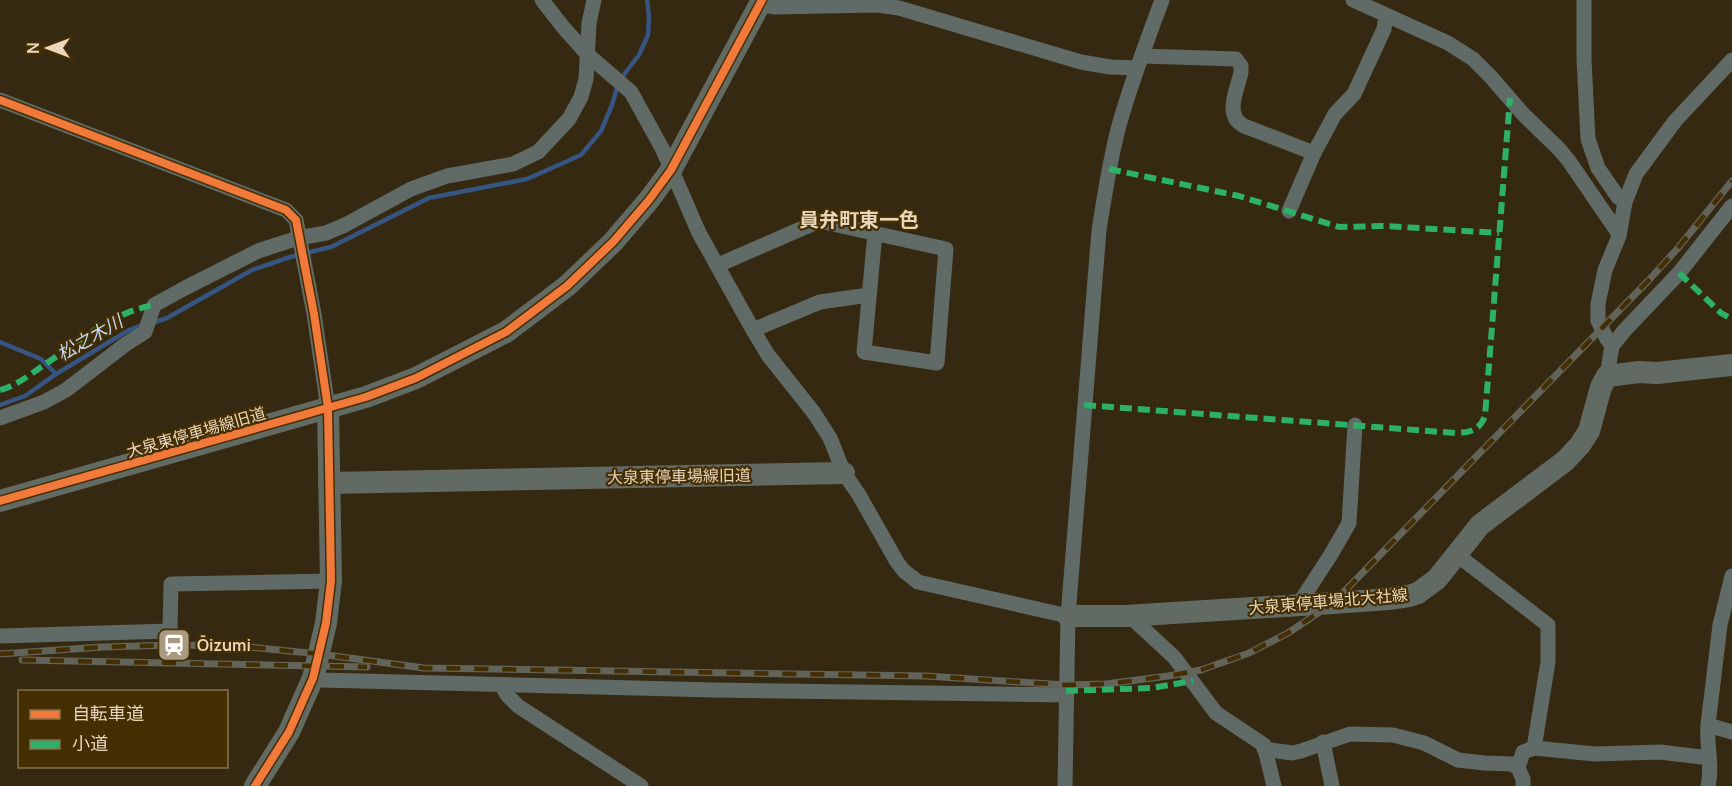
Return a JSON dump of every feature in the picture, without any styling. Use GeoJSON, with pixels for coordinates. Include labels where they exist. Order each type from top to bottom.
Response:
{"type":"FeatureCollection","features":[{"type":"Feature","properties":{"kind":"street"},"geometry":{"type":"LineString","coordinates":[[542,0],[588,55],[632,92],[663,150],[699,232],[753,330],[768,355],[814,413],[830,438],[844,473],[897,562],[912,579],[923,584],[1068,616]]}},
{"type":"Feature","properties":{"kind":"street"},"geometry":{"type":"LineString","coordinates":[[0,418],[44,402],[66,390],[145,332],[154,305],[258,251],[299,241],[345,225],[411,189],[447,176],[513,164],[538,152],[569,119],[581,97],[586,79],[589,23],[594,0]]}},
{"type":"Feature","properties":{"kind":"street"},"geometry":{"type":"LineString","coordinates":[[1065,786],[1068,616],[1099,230],[1119,123],[1162,0]]}},
{"type":"Feature","properties":{"kind":"street"},"geometry":{"type":"LineString","coordinates":[[1353,0],[1448,43],[1473,60],[1559,149],[1619,234]]}},
{"type":"Feature","properties":{"kind":"street"},"geometry":{"type":"LineString","coordinates":[[1584,0],[1588,139],[1598,168],[1618,197],[1625,202]]}},
{"type":"Feature","properties":{"kind":"street"},"geometry":{"type":"LineString","coordinates":[[761,2],[775,7],[877,5],[899,8],[1081,62],[1110,67],[1139,62],[1236,59],[1241,66],[1241,72],[1232,108],[1234,118],[1244,126],[1314,153]]}},
{"type":"Feature","properties":{"kind":"street","name":"大泉東停車場線旧道"},"geometry":{"type":"LineString","coordinates":[[0,501],[366,397],[416,378],[506,332],[567,286],[613,242],[649,200],[671,170],[761,2]]}},
{"type":"Feature","properties":{"kind":"street"},"geometry":{"type":"LineString","coordinates":[[1289,211],[1314,153],[1335,114],[1354,94],[1384,29],[1386,16]]}},
{"type":"Feature","properties":{"kind":"street"},"geometry":{"type":"LineString","coordinates":[[1612,346],[1606,339],[1598,321],[1598,304],[1605,270],[1619,234],[1625,202],[1636,174],[1676,121],[1732,60]]}},
{"type":"Feature","properties":{"kind":"street"},"geometry":{"type":"LineString","coordinates":[[0,100],[286,210],[296,220],[314,314],[328,408],[331,581],[326,623],[313,678],[289,732],[255,786]]}},
{"type":"Feature","properties":{"kind":"street"},"geometry":{"type":"LineString","coordinates":[[1732,206],[1679,273],[1612,346],[1607,376],[1732,365]]}},
{"type":"Feature","properties":{"kind":"street"},"geometry":{"type":"LineString","coordinates":[[718,265],[819,221],[946,249],[938,363],[864,352],[875,234]]}},
{"type":"Feature","properties":{"kind":"street"},"geometry":{"type":"LineString","coordinates":[[753,330],[820,302],[869,295]]}},
{"type":"Feature","properties":{"kind":"street","name":"大泉東停車場北大社線"},"geometry":{"type":"LineString","coordinates":[[1068,616],[1125,616],[1389,599],[1418,594],[1437,579],[1480,525],[1565,461],[1580,445],[1589,431],[1601,387],[1607,376]]}},
{"type":"Feature","properties":{"kind":"street"},"geometry":{"type":"LineString","coordinates":[[1298,604],[1349,523],[1355,425]]}},
{"type":"Feature","properties":{"kind":"street","name":"大泉東停車場線旧道"},"geometry":{"type":"LineString","coordinates":[[329,483],[844,473]]}},
{"type":"Feature","properties":{"kind":"street"},"geometry":{"type":"LineString","coordinates":[[1456,554],[1548,625],[1548,662],[1534,748]]}},
{"type":"Feature","properties":{"kind":"street"},"geometry":{"type":"LineString","coordinates":[[1708,786],[1710,767],[1708,725],[1720,625],[1732,576]]}},
{"type":"Feature","properties":{"kind":"street"},"geometry":{"type":"LineString","coordinates":[[0,636],[170,631],[171,584],[331,581]]}},
{"type":"Feature","properties":{"kind":"street"},"geometry":{"type":"LineString","coordinates":[[1125,616],[1135,621],[1174,657],[1216,713],[1263,744],[1274,786]]}},
{"type":"Feature","properties":{"kind":"street"},"geometry":{"type":"LineString","coordinates":[[313,678],[501,685],[1066,695]]}},
{"type":"Feature","properties":{"kind":"street"},"geometry":{"type":"LineString","coordinates":[[501,685],[518,706],[641,786]]}},
{"type":"Feature","properties":{"kind":"street"},"geometry":{"type":"LineString","coordinates":[[1708,725],[1732,732]]}},
{"type":"Feature","properties":{"kind":"street"},"geometry":{"type":"LineString","coordinates":[[1264,749],[1292,753],[1350,734],[1393,735],[1424,743],[1458,760],[1512,764],[1518,768],[1523,779],[1523,786]]}},
{"type":"Feature","properties":{"kind":"street"},"geometry":{"type":"LineString","coordinates":[[1323,742],[1332,786]]}},
{"type":"Feature","properties":{"kind":"street"},"geometry":{"type":"LineString","coordinates":[[1518,768],[1523,752],[1534,748],[1595,754],[1660,752],[1701,757],[1709,755]]}},
{"type":"Feature","properties":{"kind":"waterway"},"geometry":{"type":"LineString","coordinates":[[152,323],[167,318],[252,270],[290,257],[331,247],[429,198],[527,179],[581,155],[601,131],[619,81],[639,55],[648,35],[647,0]]}},
{"type":"Feature","properties":{"kind":"waterway","name":"松之木川"},"geometry":{"type":"LineString","coordinates":[[0,405],[25,396],[56,374],[129,330],[144,325]]}},
{"type":"Feature","properties":{"kind":"waterway","name":"松之木川"},"geometry":{"type":"LineString","coordinates":[[0,342],[41,359],[56,374]]}},
{"type":"Feature","properties":{"kind":"railway"},"geometry":{"type":"LineString","coordinates":[[0,654],[102,647],[240,646],[424,668],[926,676],[1066,685],[1106,684],[1201,670],[1249,653],[1288,633],[1333,603],[1648,281],[1732,181]]}},
{"type":"Feature","properties":{"kind":"railway"},"geometry":{"type":"LineString","coordinates":[[22,660],[367,667]]}},
{"type":"Feature","properties":{"kind":"marked path"},"geometry":{"type":"LineString","coordinates":[[1084,405],[1455,433],[1477,428],[1485,416],[1510,98]]}},
{"type":"Feature","properties":{"kind":"marked path"},"geometry":{"type":"LineString","coordinates":[[1109,169],[1239,196],[1339,227],[1385,226],[1499,233]]}},
{"type":"Feature","properties":{"kind":"marked path"},"geometry":{"type":"LineString","coordinates":[[1679,273],[1721,313],[1732,317]]}},
{"type":"Feature","properties":{"kind":"marked path"},"geometry":{"type":"LineString","coordinates":[[0,390],[12,386],[110,321],[154,305]]}},
{"type":"Feature","properties":{"kind":"marked path"},"geometry":{"type":"LineString","coordinates":[[1066,691],[1151,688],[1193,681]]}},
{"type":"Feature","properties":{"kind":"cycle path"},"geometry":{"type":"LineString","coordinates":[[0,501],[366,397],[416,378],[506,332],[567,286],[613,242],[649,200],[671,170],[762,0]]}},
{"type":"Feature","properties":{"kind":"cycle path"},"geometry":{"type":"LineString","coordinates":[[0,100],[286,210],[296,220],[314,314],[328,408],[331,581],[326,623],[313,678],[289,732],[255,786]]}},
{"type":"Feature","properties":{"kind":"place","name":"Ōizumi"},"geometry":{"type":"Point","coordinates":[174,645]}},
{"type":"Feature","properties":{"kind":"district","name":"員弁町東一色"},"geometry":{"type":"Point","coordinates":[859,220]}}]}
